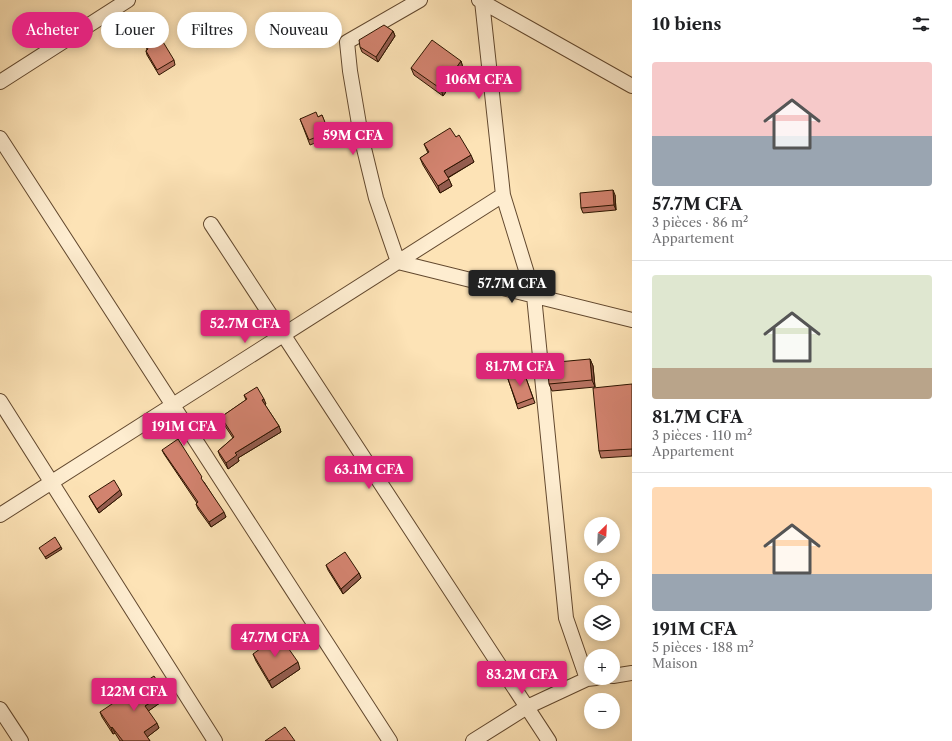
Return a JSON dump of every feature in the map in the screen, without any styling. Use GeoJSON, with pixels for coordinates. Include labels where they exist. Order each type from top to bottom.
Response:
{"type":"FeatureCollection","features":[{"type":"Feature","properties":{"kind":"street"},"geometry":{"type":"LineString","coordinates":[[0,82],[128,0]]}},
{"type":"Feature","properties":{"kind":"street"},"geometry":{"type":"LineString","coordinates":[[398,262],[376,198],[361,136],[350,71],[347,42],[420,0]]}},
{"type":"Feature","properties":{"kind":"street"},"geometry":{"type":"LineString","coordinates":[[480,1],[632,86]]}},
{"type":"Feature","properties":{"kind":"street"},"geometry":{"type":"LineString","coordinates":[[480,1],[503,195],[534,296],[566,618],[584,662]]}},
{"type":"Feature","properties":{"kind":"street"},"geometry":{"type":"LineString","coordinates":[[0,138],[390,741]]}},
{"type":"Feature","properties":{"kind":"street"},"geometry":{"type":"LineString","coordinates":[[0,515],[503,195]]}},
{"type":"Feature","properties":{"kind":"street"},"geometry":{"type":"LineString","coordinates":[[211,224],[549,741]]}},
{"type":"Feature","properties":{"kind":"street"},"geometry":{"type":"LineString","coordinates":[[398,262],[632,320]]}},
{"type":"Feature","properties":{"kind":"street"},"geometry":{"type":"LineString","coordinates":[[0,401],[215,741]]}},
{"type":"Feature","properties":{"kind":"street"},"geometry":{"type":"LineString","coordinates":[[620,675],[632,673]]}},
{"type":"Feature","properties":{"kind":"street"},"geometry":{"type":"LineString","coordinates":[[473,741],[527,707],[584,682]]}},
{"type":"Feature","properties":{"kind":"street"},"geometry":{"type":"LineString","coordinates":[[0,708],[21,741]]}},
{"type":"Feature","properties":{"kind":"building"},"geometry":{"type":"Polygon","coordinates":[[[384,25],[393,31],[376,57],[360,47],[359,40],[384,25]]]}},
{"type":"Feature","properties":{"kind":"building"},"geometry":{"type":"Polygon","coordinates":[[[432,40],[461,61],[441,89],[411,68],[432,40]]]}},
{"type":"Feature","properties":{"kind":"building"},"geometry":{"type":"Polygon","coordinates":[[[167,48],[174,60],[157,70],[146,51],[148,49],[167,48]]]}},
{"type":"Feature","properties":{"kind":"building"},"geometry":{"type":"Polygon","coordinates":[[[316,112],[318,117],[322,115],[329,132],[309,140],[300,119],[316,112]]]}},
{"type":"Feature","properties":{"kind":"building"},"geometry":{"type":"Polygon","coordinates":[[[450,128],[456,137],[459,135],[471,155],[444,171],[449,179],[438,186],[420,158],[429,152],[424,144],[450,128]]]}},
{"type":"Feature","properties":{"kind":"building"},"geometry":{"type":"Polygon","coordinates":[[[613,190],[614,205],[581,208],[580,193],[613,190]]]}},
{"type":"Feature","properties":{"kind":"building"},"geometry":{"type":"Polygon","coordinates":[[[590,359],[592,380],[549,384],[547,363],[590,359]]]}},
{"type":"Feature","properties":{"kind":"building"},"geometry":{"type":"Polygon","coordinates":[[[522,367],[533,398],[517,404],[508,379],[522,367]]]}},
{"type":"Feature","properties":{"kind":"building"},"geometry":{"type":"Polygon","coordinates":[[[632,384],[632,449],[599,451],[593,388],[632,384]]]}},
{"type":"Feature","properties":{"kind":"building"},"geometry":{"type":"Polygon","coordinates":[[[257,387],[264,399],[262,400],[279,426],[235,453],[237,455],[226,463],[218,451],[234,437],[221,417],[247,399],[244,395],[257,387]]]}},
{"type":"Feature","properties":{"kind":"building"},"geometry":{"type":"Polygon","coordinates":[[[178,439],[202,477],[201,478],[224,512],[209,522],[196,504],[198,502],[162,450],[178,439]]]}},
{"type":"Feature","properties":{"kind":"building"},"geometry":{"type":"Polygon","coordinates":[[[114,480],[120,490],[97,509],[89,496],[114,480]]]}},
{"type":"Feature","properties":{"kind":"building"},"geometry":{"type":"Polygon","coordinates":[[[55,537],[61,547],[45,557],[39,548],[55,537]]]}},
{"type":"Feature","properties":{"kind":"building"},"geometry":{"type":"Polygon","coordinates":[[[345,552],[359,573],[341,589],[326,565],[345,552]]]}},
{"type":"Feature","properties":{"kind":"building"},"geometry":{"type":"Polygon","coordinates":[[[279,635],[298,662],[269,681],[253,654],[279,635]]]}},
{"type":"Feature","properties":{"kind":"building"},"geometry":{"type":"Polygon","coordinates":[[[154,676],[165,693],[145,706],[157,723],[144,732],[150,741],[123,741],[112,727],[111,728],[100,712],[154,676]]]}},
{"type":"Feature","properties":{"kind":"building"},"geometry":{"type":"Polygon","coordinates":[[[285,727],[295,741],[265,741],[285,727]]]}}]}
